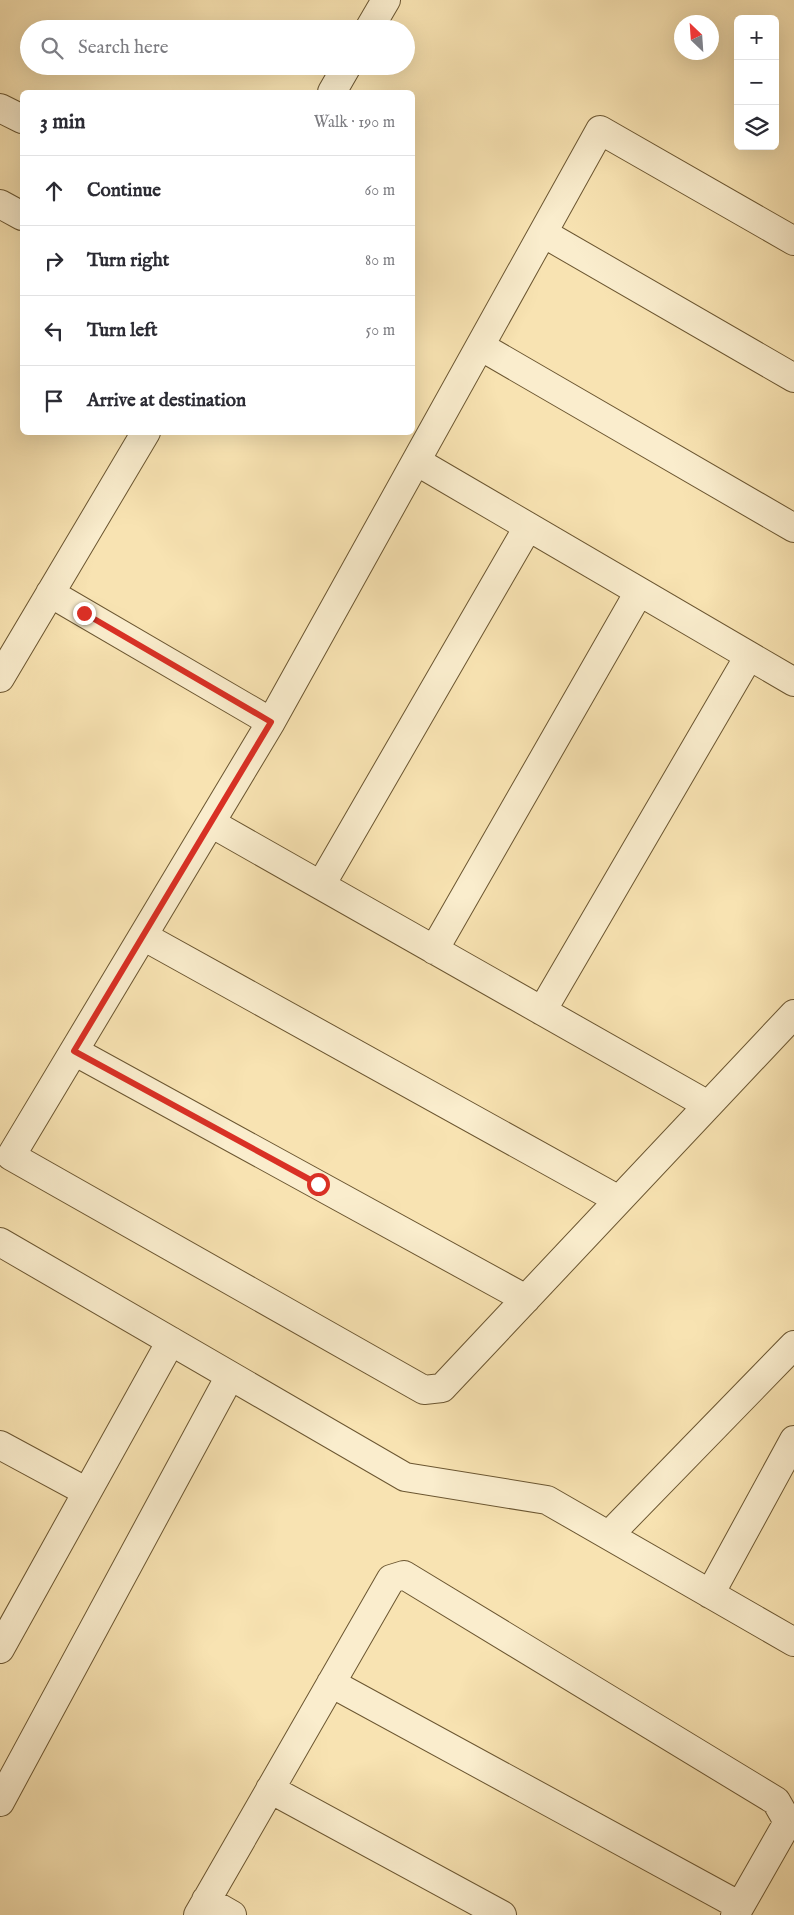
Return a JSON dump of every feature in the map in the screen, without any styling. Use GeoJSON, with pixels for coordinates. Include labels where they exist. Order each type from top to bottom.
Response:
{"type":"FeatureCollection","features":[{"type":"Feature","properties":{"kind":"street"},"geometry":{"type":"LineString","coordinates":[[375,20],[386,0]]}},
{"type":"Feature","properties":{"kind":"street"},"geometry":{"type":"LineString","coordinates":[[333,90],[342,75]]}},
{"type":"Feature","properties":{"kind":"street"},"geometry":{"type":"LineString","coordinates":[[0,108],[20,118]]}},
{"type":"Feature","properties":{"kind":"street"},"geometry":{"type":"LineString","coordinates":[[794,241],[600,130],[271,722],[74,1051],[6,1153],[424,1390],[442,1388],[794,1014]]}},
{"type":"Feature","properties":{"kind":"street"},"geometry":{"type":"LineString","coordinates":[[0,204],[20,215]]}},
{"type":"Feature","properties":{"kind":"street"},"geometry":{"type":"LineString","coordinates":[[543,233],[794,378]]}},
{"type":"Feature","properties":{"kind":"street"},"geometry":{"type":"LineString","coordinates":[[480,346],[794,528]]}},
{"type":"Feature","properties":{"kind":"street"},"geometry":{"type":"LineString","coordinates":[[0,678],[144,435]]}},
{"type":"Feature","properties":{"kind":"street"},"geometry":{"type":"LineString","coordinates":[[416,461],[794,682]]}},
{"type":"Feature","properties":{"kind":"street"},"geometry":{"type":"LineString","coordinates":[[321,885],[528,527]]}},
{"type":"Feature","properties":{"kind":"street"},"geometry":{"type":"LineString","coordinates":[[434,950],[640,592]]}},
{"type":"Feature","properties":{"kind":"street"},"geometry":{"type":"LineString","coordinates":[[50,593],[271,722]]}},
{"type":"Feature","properties":{"kind":"street"},"geometry":{"type":"LineString","coordinates":[[542,1011],[749,656]]}},
{"type":"Feature","properties":{"kind":"street"},"geometry":{"type":"LineString","coordinates":[[211,822],[708,1105]]}},
{"type":"Feature","properties":{"kind":"street"},"geometry":{"type":"LineString","coordinates":[[143,936],[619,1200]]}},
{"type":"Feature","properties":{"kind":"street"},"geometry":{"type":"LineString","coordinates":[[74,1051],[526,1298]]}},
{"type":"Feature","properties":{"kind":"street"},"geometry":{"type":"LineString","coordinates":[[0,1242],[405,1477],[547,1500],[794,1642]]}},
{"type":"Feature","properties":{"kind":"street"},"geometry":{"type":"LineString","coordinates":[[0,1649],[8,1616],[87,1492],[171,1341]]}},
{"type":"Feature","properties":{"kind":"street"},"geometry":{"type":"LineString","coordinates":[[609,1535],[794,1345]]}},
{"type":"Feature","properties":{"kind":"street"},"geometry":{"type":"LineString","coordinates":[[0,1802],[230,1376]]}},
{"type":"Feature","properties":{"kind":"street"},"geometry":{"type":"LineString","coordinates":[[710,1594],[794,1440]]}},
{"type":"Feature","properties":{"kind":"street"},"geometry":{"type":"LineString","coordinates":[[0,1445],[87,1492]]}},
{"type":"Feature","properties":{"kind":"street"},"geometry":{"type":"LineString","coordinates":[[232,1915],[202,1908],[270,1789],[331,1683],[391,1579],[404,1575],[776,1801],[788,1822],[738,1911],[331,1683]]}},
{"type":"Feature","properties":{"kind":"street"},"geometry":{"type":"LineString","coordinates":[[270,1789],[502,1915]]}},
{"type":"Feature","properties":{"kind":"route"},"geometry":{"type":"LineString","coordinates":[[84,613],[271,722],[74,1051],[318,1184]]}}]}
